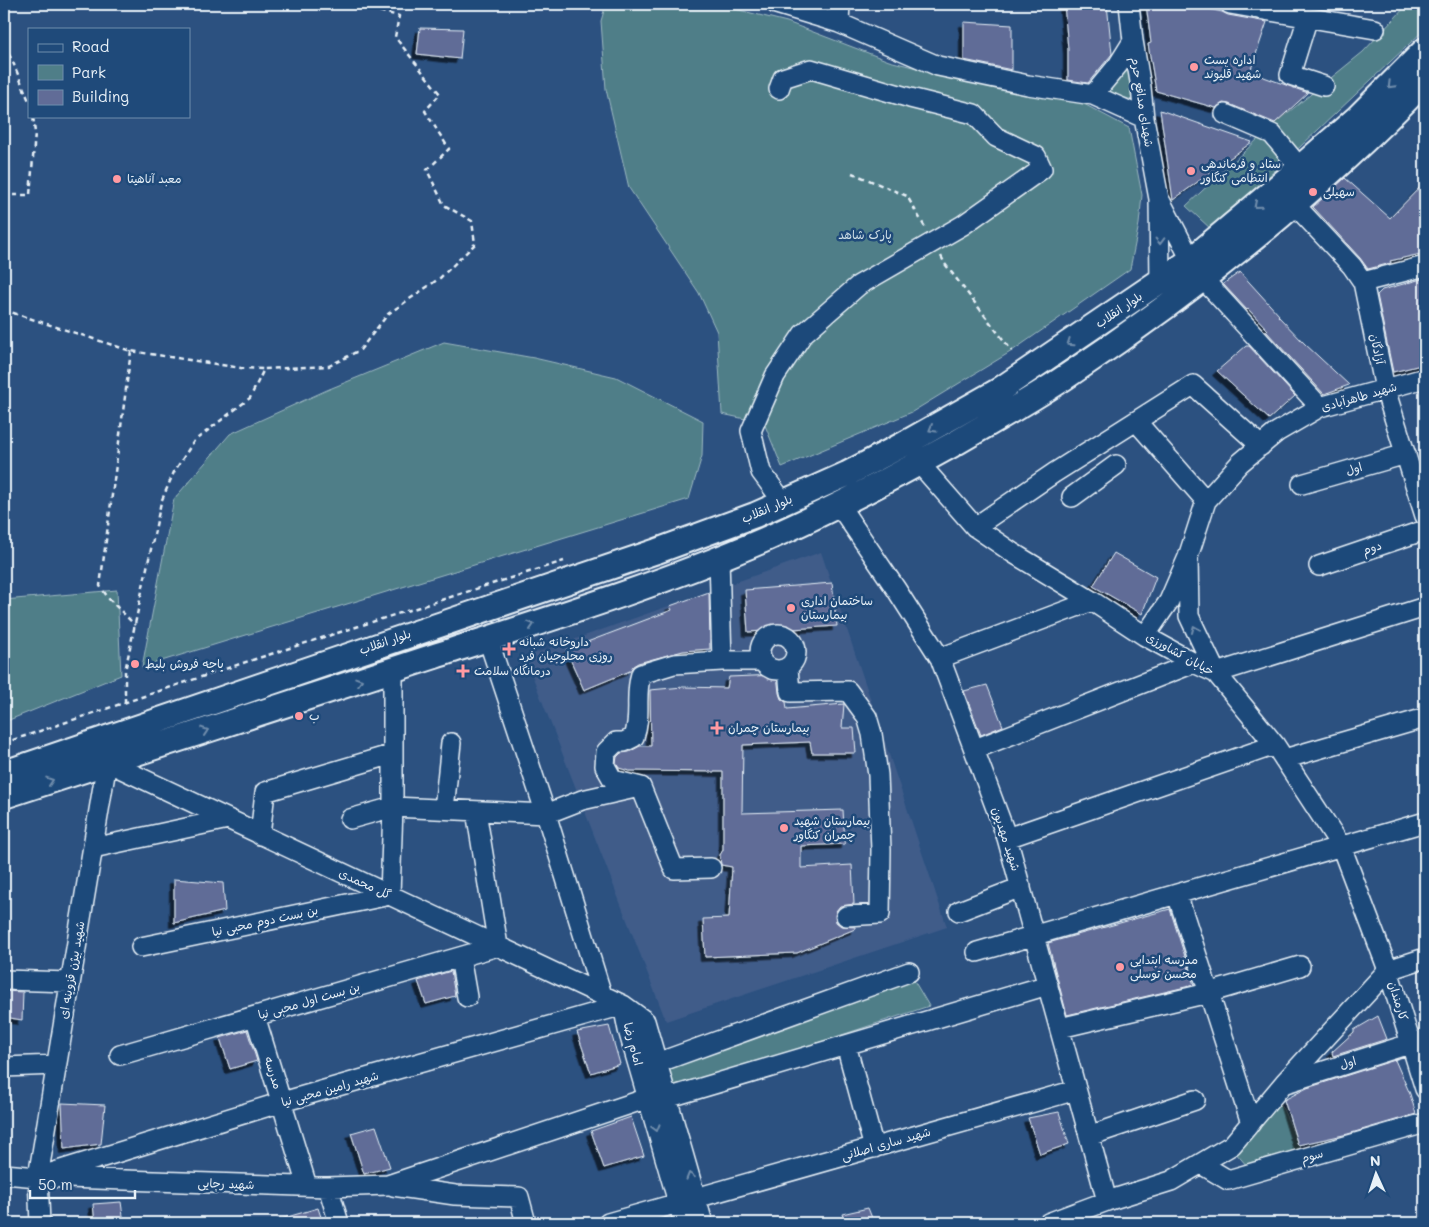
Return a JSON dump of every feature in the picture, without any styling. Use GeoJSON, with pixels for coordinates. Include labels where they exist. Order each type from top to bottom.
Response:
{"type":"FeatureCollection","features":[{"type":"Feature","properties":{"kind":"main road","name":"بلوار انقلاب"},"geometry":{"type":"LineString","coordinates":[[1197,269],[1300,168],[1358,117],[1425,50]]}},
{"type":"Feature","properties":{"kind":"main road","name":"بلوار انقلاب"},"geometry":{"type":"LineString","coordinates":[[4,796],[639,589],[763,540],[840,505],[1012,410],[1069,375],[1166,292],[1294,204],[1378,130],[1425,80]]}},
{"type":"Feature","properties":{"kind":"main road","name":"بلوار انقلاب"},"geometry":{"type":"LineString","coordinates":[[4,773],[755,516],[847,474],[906,444],[1166,292]]}},
{"type":"Feature","properties":{"kind":"street"},"geometry":{"type":"LineString","coordinates":[[776,4],[839,23],[938,66],[1028,85],[1092,95],[1144,118]]}},
{"type":"Feature","properties":{"kind":"street"},"geometry":{"type":"LineString","coordinates":[[839,23],[840,4]]}},
{"type":"Feature","properties":{"kind":"street","name":"شهدای مدافع حرم"},"geometry":{"type":"LineString","coordinates":[[1129,4],[1144,118],[1160,199]]}},
{"type":"Feature","properties":{"kind":"street"},"geometry":{"type":"LineString","coordinates":[[1230,4],[1278,8],[1308,17],[1375,29]]}},
{"type":"Feature","properties":{"kind":"street"},"geometry":{"type":"LineString","coordinates":[[1308,17],[1290,75],[1324,86]]}},
{"type":"Feature","properties":{"kind":"street"},"geometry":{"type":"LineString","coordinates":[[1092,95],[1118,65],[1133,41]]}},
{"type":"Feature","properties":{"kind":"street"},"geometry":{"type":"LineString","coordinates":[[779,89],[783,78],[811,69],[910,98],[974,114],[996,137],[1036,156],[1042,169],[963,225],[859,285],[803,334],[775,376],[751,431],[760,472],[784,502]]}},
{"type":"Feature","properties":{"kind":"street"},"geometry":{"type":"LineString","coordinates":[[1225,114],[1272,134],[1300,168]]}},
{"type":"Feature","properties":{"kind":"street"},"geometry":{"type":"LineString","coordinates":[[1160,199],[1197,269],[1320,407]]}},
{"type":"Feature","properties":{"kind":"street"},"geometry":{"type":"LineString","coordinates":[[1160,199],[1166,292]]}},
{"type":"Feature","properties":{"kind":"street","name":"آزادگان"},"geometry":{"type":"LineString","coordinates":[[1294,204],[1352,266],[1363,282],[1385,389],[1406,454],[1422,492],[1425,516]]}},
{"type":"Feature","properties":{"kind":"street"},"geometry":{"type":"LineString","coordinates":[[1363,282],[1425,266]]}},
{"type":"Feature","properties":{"kind":"street","name":"شهید طاهرآبادی"},"geometry":{"type":"LineString","coordinates":[[1188,558],[1206,501],[1240,463],[1278,432],[1320,407],[1425,378]]}},
{"type":"Feature","properties":{"kind":"street"},"geometry":{"type":"LineString","coordinates":[[975,527],[1054,473],[1193,385],[1260,446]]}},
{"type":"Feature","properties":{"kind":"street"},"geometry":{"type":"LineString","coordinates":[[1136,421],[1206,501]]}},
{"type":"Feature","properties":{"kind":"street","name":"اول"},"geometry":{"type":"LineString","coordinates":[[1302,484],[1406,454]]}},
{"type":"Feature","properties":{"kind":"street","name":"خیابان کشاورزی"},"geometry":{"type":"LineString","coordinates":[[918,463],[975,527],[1145,636],[1216,673],[1280,752],[1341,846],[1388,970]]}},
{"type":"Feature","properties":{"kind":"street"},"geometry":{"type":"LineString","coordinates":[[1054,473],[1076,503],[1116,465]]}},
{"type":"Feature","properties":{"kind":"street","name":"شهید مهدیون"},"geometry":{"type":"LineString","coordinates":[[840,505],[940,658],[975,749],[1007,838],[1107,1201]]}},
{"type":"Feature","properties":{"kind":"street","name":"دوم"},"geometry":{"type":"LineString","coordinates":[[1319,566],[1425,530]]}},
{"type":"Feature","properties":{"kind":"street"},"geometry":{"type":"LineString","coordinates":[[719,558],[722,660]]}},
{"type":"Feature","properties":{"kind":"street"},"geometry":{"type":"LineString","coordinates":[[1145,636],[1169,601],[1188,558]]}},
{"type":"Feature","properties":{"kind":"street"},"geometry":{"type":"LineString","coordinates":[[1188,558],[1189,616],[1216,673],[1425,607]]}},
{"type":"Feature","properties":{"kind":"street"},"geometry":{"type":"LineString","coordinates":[[940,658],[1092,601]]}},
{"type":"Feature","properties":{"kind":"street"},"geometry":{"type":"LineString","coordinates":[[781,634],[791,640],[796,651],[796,657],[788,668],[776,671],[765,666],[762,661],[760,655],[762,644],[770,636],[781,634]]}},
{"type":"Feature","properties":{"kind":"street"},"geometry":{"type":"LineString","coordinates":[[488,639],[546,814],[602,995]]}},
{"type":"Feature","properties":{"kind":"street"},"geometry":{"type":"LineString","coordinates":[[641,787],[613,780],[605,766],[606,752],[616,742],[624,742],[634,737],[638,725],[637,687],[642,674],[674,664],[722,660],[762,661]]}},
{"type":"Feature","properties":{"kind":"street"},"geometry":{"type":"LineString","coordinates":[[975,749],[1194,663]]}},
{"type":"Feature","properties":{"kind":"street"},"geometry":{"type":"LineString","coordinates":[[788,668],[790,692],[848,691],[867,717],[872,734],[878,775],[881,850],[880,914],[846,916]]}},
{"type":"Feature","properties":{"kind":"street"},"geometry":{"type":"LineString","coordinates":[[390,895],[393,670]]}},
{"type":"Feature","properties":{"kind":"street"},"geometry":{"type":"LineString","coordinates":[[1007,838],[1280,752],[1425,718]]}},
{"type":"Feature","properties":{"kind":"street"},"geometry":{"type":"LineString","coordinates":[[444,809],[450,744]]}},
{"type":"Feature","properties":{"kind":"street"},"geometry":{"type":"LineString","coordinates":[[260,835],[265,792],[393,754]]}},
{"type":"Feature","properties":{"kind":"street","name":"گل محمدی"},"geometry":{"type":"LineString","coordinates":[[107,762],[624,1005]]}},
{"type":"Feature","properties":{"kind":"street","name":"شهید بیژن قزوینه ای"},"geometry":{"type":"LineString","coordinates":[[40,1223],[38,1177],[107,762]]}},
{"type":"Feature","properties":{"kind":"street"},"geometry":{"type":"LineString","coordinates":[[350,819],[392,807],[546,814],[582,800],[641,787]]}},
{"type":"Feature","properties":{"kind":"street"},"geometry":{"type":"LineString","coordinates":[[641,787],[674,869],[711,868]]}},
{"type":"Feature","properties":{"kind":"street"},"geometry":{"type":"LineString","coordinates":[[476,811],[498,946]]}},
{"type":"Feature","properties":{"kind":"street"},"geometry":{"type":"LineString","coordinates":[[92,848],[228,819]]}},
{"type":"Feature","properties":{"kind":"street"},"geometry":{"type":"LineString","coordinates":[[977,952],[1425,822]]}},
{"type":"Feature","properties":{"kind":"street"},"geometry":{"type":"LineString","coordinates":[[959,911],[1021,887]]}},
{"type":"Feature","properties":{"kind":"street"},"geometry":{"type":"LineString","coordinates":[[1177,894],[1251,1123]]}},
{"type":"Feature","properties":{"kind":"street","name":"بن بست دوم محبی نیا"},"geometry":{"type":"LineString","coordinates":[[141,947],[390,895]]}},
{"type":"Feature","properties":{"kind":"street","name":"بن بست اول محبی نیا"},"geometry":{"type":"LineString","coordinates":[[120,1055],[498,946]]}},
{"type":"Feature","properties":{"kind":"street"},"geometry":{"type":"LineString","coordinates":[[460,957],[467,997]]}},
{"type":"Feature","properties":{"kind":"street"},"geometry":{"type":"LineString","coordinates":[[1055,1222],[1083,1217],[1107,1201],[1171,1181],[1232,1146],[1284,1083],[1388,970],[1425,958]]}},
{"type":"Feature","properties":{"kind":"street"},"geometry":{"type":"LineString","coordinates":[[1060,1028],[1208,993],[1300,966]]}},
{"type":"Feature","properties":{"kind":"street","name":"کارمندان"},"geometry":{"type":"LineString","coordinates":[[1388,970],[1418,1042],[1425,1089]]}},
{"type":"Feature","properties":{"kind":"street"},"geometry":{"type":"LineString","coordinates":[[657,1063],[909,972]]}},
{"type":"Feature","properties":{"kind":"street"},"geometry":{"type":"LineString","coordinates":[[4,980],[70,982]]}},
{"type":"Feature","properties":{"kind":"street"},"geometry":{"type":"LineString","coordinates":[[388,1185],[660,1096],[846,1045],[1048,985]]}},
{"type":"Feature","properties":{"kind":"street","name":"امام رضا"},"geometry":{"type":"LineString","coordinates":[[624,1005],[645,1021],[657,1063],[660,1096],[678,1203],[684,1223]]}},
{"type":"Feature","properties":{"kind":"street","name":"امام رضا"},"geometry":{"type":"LineString","coordinates":[[624,1005],[628,1030],[660,1096],[704,1223]]}},
{"type":"Feature","properties":{"kind":"street","name":"شهید رامین محبی نیا"},"geometry":{"type":"LineString","coordinates":[[38,1177],[282,1102],[624,1005]]}},
{"type":"Feature","properties":{"kind":"street","name":"مدرسه"},"geometry":{"type":"LineString","coordinates":[[255,1016],[307,1186]]}},
{"type":"Feature","properties":{"kind":"street","name":"اول"},"geometry":{"type":"LineString","coordinates":[[1284,1083],[1418,1042]]}},
{"type":"Feature","properties":{"kind":"street"},"geometry":{"type":"LineString","coordinates":[[846,1045],[874,1148]]}},
{"type":"Feature","properties":{"kind":"street"},"geometry":{"type":"LineString","coordinates":[[4,1067],[56,1065]]}},
{"type":"Feature","properties":{"kind":"street","name":"شهید ساری اصلانی"},"geometry":{"type":"LineString","coordinates":[[608,1223],[1076,1090]]}},
{"type":"Feature","properties":{"kind":"street"},"geometry":{"type":"LineString","coordinates":[[1089,1136],[1195,1100]]}},
{"type":"Feature","properties":{"kind":"street","name":"سوم"},"geometry":{"type":"LineString","coordinates":[[1201,1164],[1228,1180],[1425,1124]]}},
{"type":"Feature","properties":{"kind":"street","name":"شهید رجایی"},"geometry":{"type":"LineString","coordinates":[[4,1174],[38,1177],[328,1187],[388,1185]]}},
{"type":"Feature","properties":{"kind":"street"},"geometry":{"type":"LineString","coordinates":[[388,1185],[455,1196],[519,1196],[526,1223]]}},
{"type":"Feature","properties":{"kind":"street"},"geometry":{"type":"LineString","coordinates":[[328,1187],[339,1223]]}},
{"type":"Feature","properties":{"kind":"path"},"geometry":{"type":"LineString","coordinates":[[4,310],[131,351],[241,368],[329,366],[360,350],[388,314],[440,278],[475,244],[472,222],[444,204],[427,170],[449,149],[425,111],[440,94],[395,37],[398,16],[350,4]]}},
{"type":"Feature","properties":{"kind":"path"},"geometry":{"type":"LineString","coordinates":[[4,46],[28,99]]}},
{"type":"Feature","properties":{"kind":"path"},"geometry":{"type":"LineString","coordinates":[[4,194],[30,195],[35,133],[33,118]]}},
{"type":"Feature","properties":{"kind":"path"},"geometry":{"type":"LineString","coordinates":[[131,351],[100,586],[109,599],[135,625]]}},
{"type":"Feature","properties":{"kind":"path"},"geometry":{"type":"LineString","coordinates":[[125,703],[125,671],[161,502],[174,472],[194,441],[250,398],[264,368]]}},
{"type":"Feature","properties":{"kind":"path"},"geometry":{"type":"LineString","coordinates":[[4,744],[250,661],[568,560]]}},
{"type":"Feature","properties":{"kind":"shaded area","name":"بیمارستان چمران"},"geometry":{"type":"Polygon","coordinates":[[[821,552],[947,927],[666,1021],[525,657],[821,552]]]}},
{"type":"Feature","properties":{"kind":"green space","name":"پارک شاهد"},"geometry":{"type":"Polygon","coordinates":[[[606,4],[715,4],[787,22],[889,61],[992,87],[1082,103],[1129,128],[1142,195],[1139,224],[1130,269],[1012,351],[912,412],[782,467],[764,423],[722,414],[717,332],[699,293],[629,188],[606,89],[601,21],[606,4]]]}},
{"type":"Feature","properties":{"kind":"green space"},"geometry":{"type":"Polygon","coordinates":[[[1408,4],[1425,4],[1425,29],[1212,230],[1186,206],[1274,124],[1363,52],[1408,4]]]}},
{"type":"Feature","properties":{"kind":"green space"},"geometry":{"type":"Polygon","coordinates":[[[1128,63],[1132,100],[1105,91],[1128,63]]]}},
{"type":"Feature","properties":{"kind":"green space"},"geometry":{"type":"Polygon","coordinates":[[[444,342],[534,358],[616,377],[703,421],[702,456],[689,499],[142,667],[174,499],[230,434],[327,390],[444,342]]]}},
{"type":"Feature","properties":{"kind":"green space"},"geometry":{"type":"Polygon","coordinates":[[[117,590],[121,675],[4,722],[4,600],[117,590]]]}},
{"type":"Feature","properties":{"kind":"green space"},"geometry":{"type":"Polygon","coordinates":[[[909,972],[929,1006],[673,1091],[664,1066],[909,972]]]}},
{"type":"Feature","properties":{"kind":"green space"},"geometry":{"type":"Polygon","coordinates":[[[1280,1102],[1301,1150],[1247,1166],[1235,1152],[1280,1102]]]}},
{"type":"Feature","properties":{"kind":"building"},"geometry":{"type":"Polygon","coordinates":[[[1064,4],[1107,4],[1112,54],[1088,83],[1068,80],[1068,49],[1064,4]]]}},
{"type":"Feature","properties":{"kind":"building"},"geometry":{"type":"Polygon","coordinates":[[[1146,4],[1187,4],[1228,15],[1267,22],[1250,72],[1308,93],[1275,123],[1229,104],[1223,103],[1216,108],[1156,91],[1148,44],[1151,43],[1146,4]]]}},
{"type":"Feature","properties":{"kind":"building"},"geometry":{"type":"Polygon","coordinates":[[[964,22],[1012,25],[1012,70],[964,60],[964,22]]]}},
{"type":"Feature","properties":{"kind":"building"},"geometry":{"type":"Polygon","coordinates":[[[420,28],[463,29],[460,59],[417,54],[420,28]]]}},
{"type":"Feature","properties":{"kind":"building","name":"ستاد و فرماندهی انتظامی کنگاور"},"geometry":{"type":"Polygon","coordinates":[[[1160,110],[1252,142],[1173,200],[1160,110]]]}},
{"type":"Feature","properties":{"kind":"building"},"geometry":{"type":"Polygon","coordinates":[[[1345,178],[1390,218],[1425,182],[1425,253],[1390,261],[1391,263],[1368,269],[1313,207],[1345,178]]]}},
{"type":"Feature","properties":{"kind":"building"},"geometry":{"type":"Polygon","coordinates":[[[1240,272],[1305,344],[1349,385],[1324,394],[1266,331],[1268,330],[1223,284],[1240,272]]]}},
{"type":"Feature","properties":{"kind":"building"},"geometry":{"type":"Polygon","coordinates":[[[1425,278],[1425,364],[1393,372],[1377,295],[1382,290],[1425,278]]]}},
{"type":"Feature","properties":{"kind":"building"},"geometry":{"type":"Polygon","coordinates":[[[1246,346],[1249,346],[1295,396],[1269,419],[1217,371],[1246,346]]]}},
{"type":"Feature","properties":{"kind":"building"},"geometry":{"type":"Polygon","coordinates":[[[1114,553],[1156,577],[1142,614],[1093,586],[1114,553]]]}},
{"type":"Feature","properties":{"kind":"building","name":"ساختمان اداری بیمارستان"},"geometry":{"type":"Polygon","coordinates":[[[832,583],[837,626],[748,632],[745,590],[832,583]]]}},
{"type":"Feature","properties":{"kind":"building"},"geometry":{"type":"Polygon","coordinates":[[[709,592],[710,649],[683,651],[638,663],[630,671],[584,690],[566,650],[672,610],[670,606],[709,592]]]}},
{"type":"Feature","properties":{"kind":"building","name":"بیمارستان شهید چمران کنگاور"},"geometry":{"type":"Polygon","coordinates":[[[777,675],[779,693],[781,699],[786,702],[787,709],[844,704],[842,728],[854,728],[856,753],[812,753],[810,742],[743,745],[742,813],[843,810],[845,844],[801,846],[801,868],[852,865],[854,904],[840,906],[835,916],[836,922],[841,926],[855,927],[855,929],[797,953],[705,957],[703,919],[729,918],[732,867],[721,865],[720,855],[723,850],[723,772],[629,771],[619,768],[616,763],[617,757],[621,753],[629,752],[640,746],[651,746],[650,690],[683,687],[727,688],[729,677],[777,675]]]}},
{"type":"Feature","properties":{"kind":"building"},"geometry":{"type":"Polygon","coordinates":[[[987,685],[1003,726],[981,735],[964,691],[987,685]]]}},
{"type":"Feature","properties":{"kind":"building"},"geometry":{"type":"Polygon","coordinates":[[[174,879],[223,883],[225,911],[174,923],[174,879]]]}},
{"type":"Feature","properties":{"kind":"building","name":"مدرسه ابتدایی محسن توسلی"},"geometry":{"type":"Polygon","coordinates":[[[1170,909],[1194,985],[1067,1015],[1048,943],[1170,909]]]}},
{"type":"Feature","properties":{"kind":"building"},"geometry":{"type":"Polygon","coordinates":[[[451,971],[455,996],[426,1004],[418,981],[451,971]]]}},
{"type":"Feature","properties":{"kind":"building"},"geometry":{"type":"Polygon","coordinates":[[[4,991],[23,992],[22,1020],[4,1017],[4,991]]]}},
{"type":"Feature","properties":{"kind":"building"},"geometry":{"type":"Polygon","coordinates":[[[1378,1016],[1387,1039],[1333,1056],[1332,1052],[1354,1030],[1378,1016]]]}},
{"type":"Feature","properties":{"kind":"building"},"geometry":{"type":"Polygon","coordinates":[[[609,1026],[620,1064],[591,1073],[577,1032],[609,1026]]]}},
{"type":"Feature","properties":{"kind":"building"},"geometry":{"type":"Polygon","coordinates":[[[247,1030],[257,1061],[230,1069],[220,1038],[247,1030]]]}},
{"type":"Feature","properties":{"kind":"building"},"geometry":{"type":"Polygon","coordinates":[[[1395,1060],[1410,1094],[1416,1114],[1348,1134],[1298,1145],[1284,1100],[1307,1088],[1395,1060]]]}},
{"type":"Feature","properties":{"kind":"building"},"geometry":{"type":"Polygon","coordinates":[[[62,1103],[105,1105],[101,1144],[64,1149],[62,1103]]]}},
{"type":"Feature","properties":{"kind":"building"},"geometry":{"type":"Polygon","coordinates":[[[1059,1112],[1069,1144],[1040,1154],[1028,1118],[1059,1112]]]}},
{"type":"Feature","properties":{"kind":"building"},"geometry":{"type":"Polygon","coordinates":[[[631,1117],[644,1156],[604,1168],[591,1131],[631,1117]]]}},
{"type":"Feature","properties":{"kind":"building"},"geometry":{"type":"Polygon","coordinates":[[[376,1126],[390,1167],[364,1174],[351,1133],[376,1126]]]}},
{"type":"Feature","properties":{"kind":"building"},"geometry":{"type":"Polygon","coordinates":[[[121,1202],[124,1223],[95,1223],[93,1204],[121,1202]]]}},
{"type":"Feature","properties":{"kind":"building"},"geometry":{"type":"Polygon","coordinates":[[[318,1208],[323,1223],[277,1223],[277,1220],[318,1208]]]}},
{"type":"Feature","properties":{"kind":"building"},"geometry":{"type":"Polygon","coordinates":[[[868,1208],[874,1223],[845,1223],[842,1214],[868,1208]]]}},
{"type":"Feature","properties":{"kind":"place","name":"اداره پست شهید قلیوند"},"geometry":{"type":"Point","coordinates":[1194,67]}},
{"type":"Feature","properties":{"kind":"place","name":"ستاد و فرماندهی انتظامی کنگاور"},"geometry":{"type":"Point","coordinates":[1191,171]}},
{"type":"Feature","properties":{"kind":"place","name":"معبد آناهیتا"},"geometry":{"type":"Point","coordinates":[117,179]}},
{"type":"Feature","properties":{"kind":"place","name":"سهیلی"},"geometry":{"type":"Point","coordinates":[1313,192]}},
{"type":"Feature","properties":{"kind":"place","name":"ساختمان اداری بیمارستان"},"geometry":{"type":"Point","coordinates":[791,608]}},
{"type":"Feature","properties":{"kind":"place","name":"داروخانه شبانه روزی محلوجیان فرد"},"geometry":{"type":"Point","coordinates":[509,649]}},
{"type":"Feature","properties":{"kind":"place","name":"باجه فروش بلیط"},"geometry":{"type":"Point","coordinates":[135,664]}},
{"type":"Feature","properties":{"kind":"place","name":"درمانگاه سلامت"},"geometry":{"type":"Point","coordinates":[463,671]}},
{"type":"Feature","properties":{"kind":"place","name":"ب"},"geometry":{"type":"Point","coordinates":[299,716]}},
{"type":"Feature","properties":{"kind":"place","name":"بیمارستان چمران"},"geometry":{"type":"Point","coordinates":[717,728]}},
{"type":"Feature","properties":{"kind":"place","name":"بیمارستان شهید چمران کنگاور"},"geometry":{"type":"Point","coordinates":[784,828]}},
{"type":"Feature","properties":{"kind":"place","name":"مدرسه ابتدایی محسن توسلی"},"geometry":{"type":"Point","coordinates":[1120,967]}}]}
